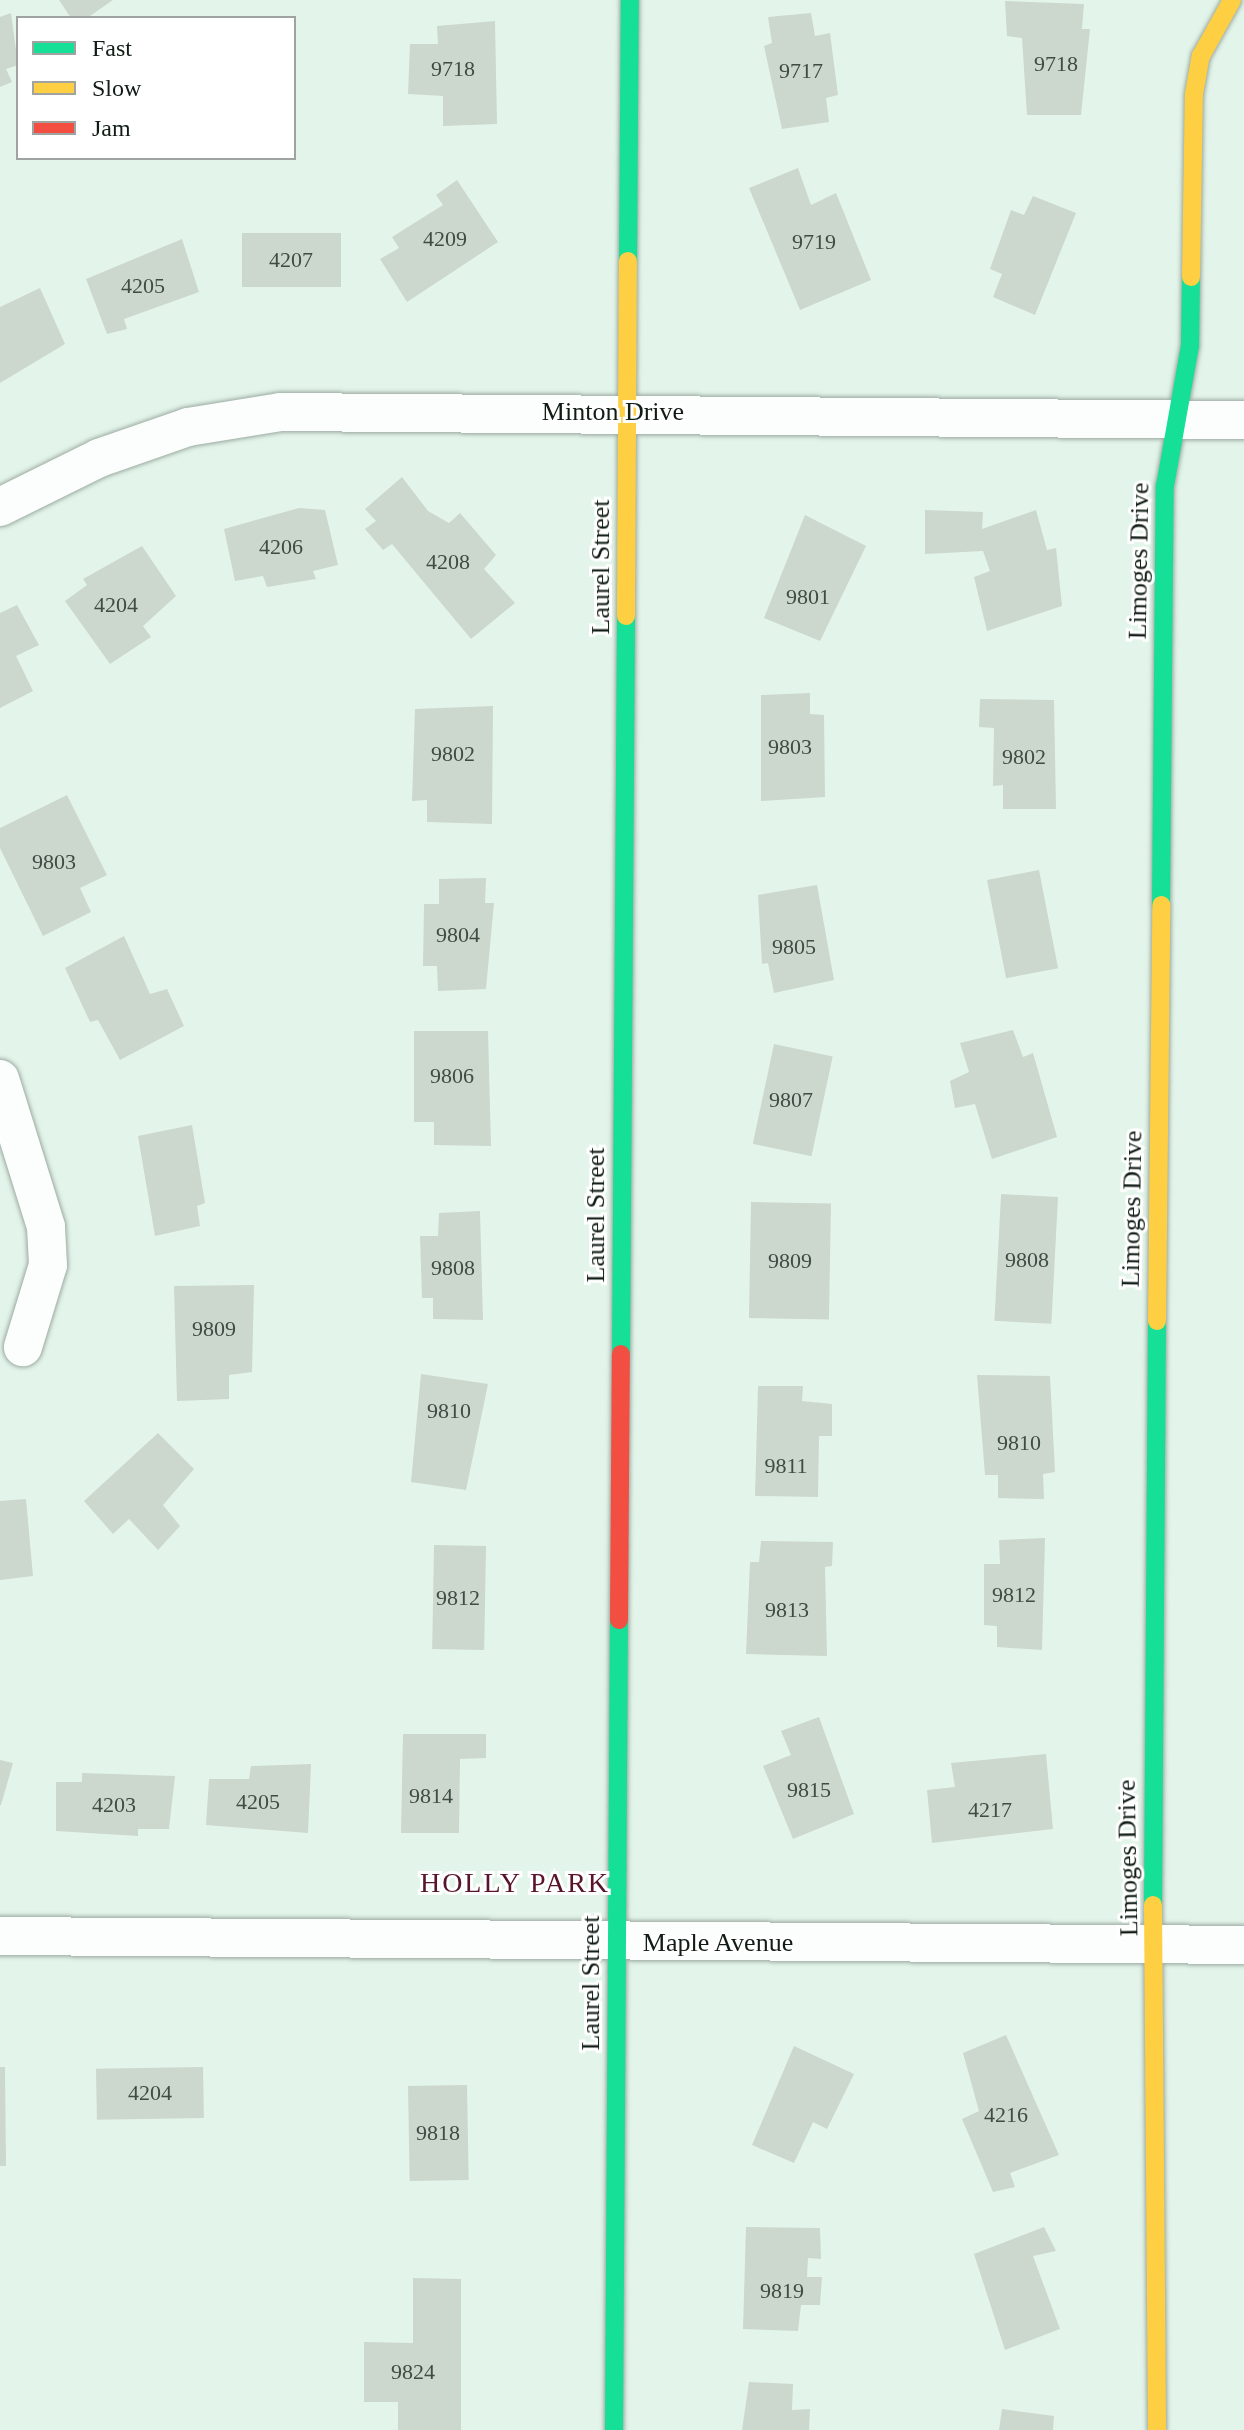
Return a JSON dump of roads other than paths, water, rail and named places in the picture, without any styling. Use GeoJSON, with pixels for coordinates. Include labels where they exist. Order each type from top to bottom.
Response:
{"type":"FeatureCollection","features":[{"type":"Feature","properties":{"kind":"street","name":"Laurel Street"},"geometry":{"type":"LineString","coordinates":[[614,2430],[630,0]]}},
{"type":"Feature","properties":{"kind":"street","name":"Limoges Drive"},"geometry":{"type":"LineString","coordinates":[[1157,2430],[1156,1945],[1165,502],[1172,420],[1190,346],[1194,94],[1201,56],[1232,0]]}},
{"type":"Feature","properties":{"kind":"street","name":"Minton Drive"},"geometry":{"type":"LineString","coordinates":[[0,507],[99,458],[230,419],[329,411],[1244,420]]}},
{"type":"Feature","properties":{"kind":"street"},"geometry":{"type":"LineString","coordinates":[[0,1079],[46,1227],[48,1265],[23,1347]]}},
{"type":"Feature","properties":{"kind":"street","name":"Maple Avenue"},"geometry":{"type":"LineString","coordinates":[[0,1936],[617,1943],[1244,1945]]}},
{"type":"Feature","properties":{"kind":"district","name":"HOLLY PARK"},"geometry":{"type":"Point","coordinates":[515,1883]}}]}
